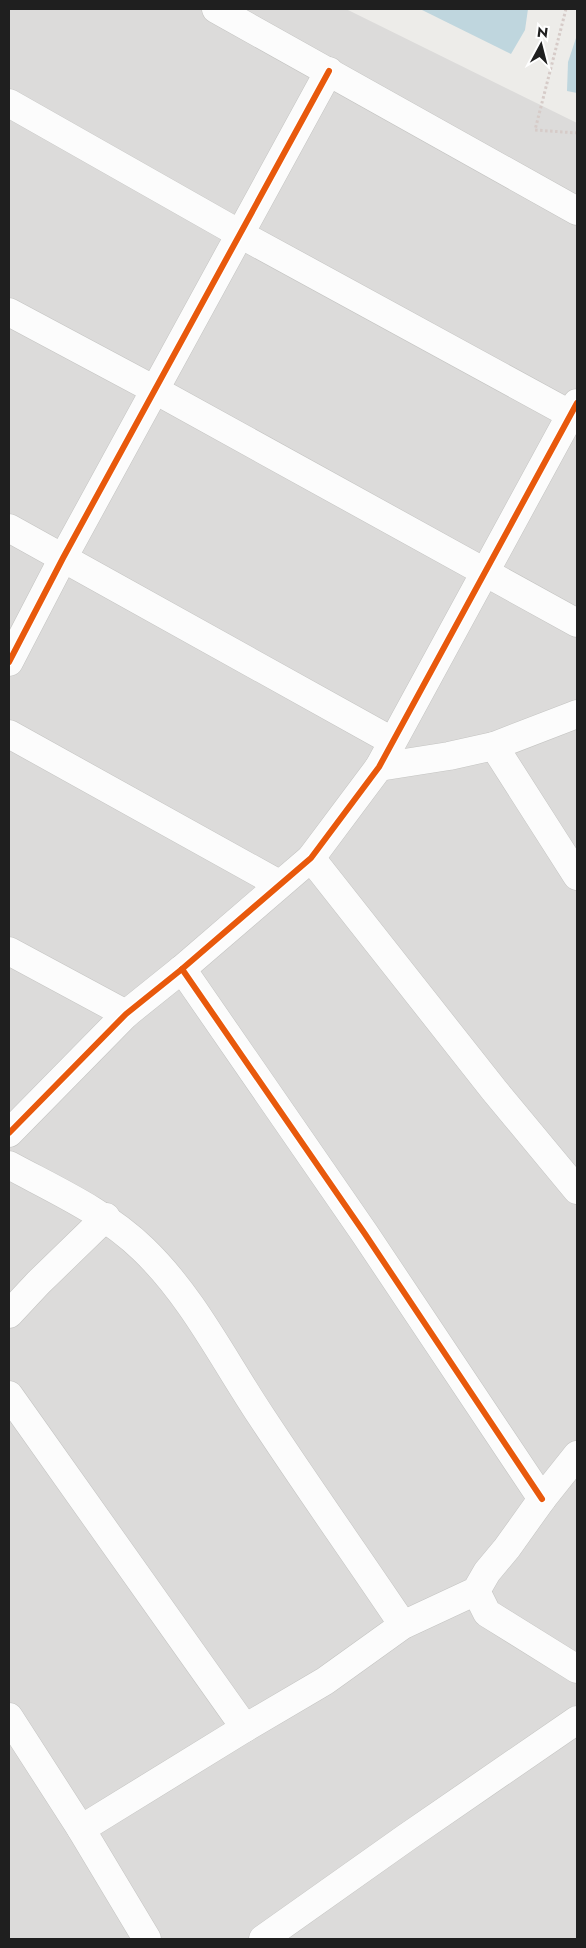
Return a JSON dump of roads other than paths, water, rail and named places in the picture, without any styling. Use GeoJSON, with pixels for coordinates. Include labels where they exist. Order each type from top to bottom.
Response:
{"type":"FeatureCollection","features":[{"type":"Feature","properties":{"kind":"street"},"geometry":{"type":"LineString","coordinates":[[216,9],[577,211]]}},
{"type":"Feature","properties":{"kind":"street"},"geometry":{"type":"LineString","coordinates":[[9,662],[63,558],[329,71]]}},
{"type":"Feature","properties":{"kind":"street"},"geometry":{"type":"LineString","coordinates":[[9,103],[240,234],[575,412],[485,571],[379,767],[311,858],[182,969],[126,1014],[9,1134]]}},
{"type":"Feature","properties":{"kind":"street"},"geometry":{"type":"LineString","coordinates":[[9,312],[577,623]]}},
{"type":"Feature","properties":{"kind":"street"},"geometry":{"type":"LineString","coordinates":[[9,528],[392,741]]}},
{"type":"Feature","properties":{"kind":"street"},"geometry":{"type":"LineString","coordinates":[[379,767],[449,756],[494,746],[577,714]]}},
{"type":"Feature","properties":{"kind":"street"},"geometry":{"type":"LineString","coordinates":[[9,734],[279,884]]}},
{"type":"Feature","properties":{"kind":"street"},"geometry":{"type":"LineString","coordinates":[[494,746],[577,876]]}},
{"type":"Feature","properties":{"kind":"street"},"geometry":{"type":"LineString","coordinates":[[311,858],[494,1090],[577,1190]]}},
{"type":"Feature","properties":{"kind":"street"},"geometry":{"type":"LineString","coordinates":[[9,951],[126,1014]]}},
{"type":"Feature","properties":{"kind":"street"},"geometry":{"type":"LineString","coordinates":[[182,969],[365,1234],[542,1498]]}},
{"type":"Feature","properties":{"kind":"street"},"geometry":{"type":"LineString","coordinates":[[9,1165],[106,1217],[143,1249],[177,1287],[219,1348],[260,1415],[403,1625]]}},
{"type":"Feature","properties":{"kind":"street"},"geometry":{"type":"LineString","coordinates":[[9,1314],[106,1217]]}},
{"type":"Feature","properties":{"kind":"street"},"geometry":{"type":"LineString","coordinates":[[9,1394],[245,1728]]}},
{"type":"Feature","properties":{"kind":"street"},"geometry":{"type":"LineString","coordinates":[[81,1830],[245,1728],[325,1681],[403,1625],[476,1591],[487,1572],[508,1548],[542,1498],[577,1454]]}},
{"type":"Feature","properties":{"kind":"street"},"geometry":{"type":"LineString","coordinates":[[476,1591],[487,1613],[577,1669]]}},
{"type":"Feature","properties":{"kind":"street"},"geometry":{"type":"LineString","coordinates":[[9,1717],[147,1939]]}},
{"type":"Feature","properties":{"kind":"street"},"geometry":{"type":"LineString","coordinates":[[263,1939],[577,1720]]}},
{"type":"Feature","properties":{"kind":"water"},"geometry":{"type":"Polygon","coordinates":[[[420,9],[528,9],[525,30],[511,54],[420,9]]]}},
{"type":"Feature","properties":{"kind":"water"},"geometry":{"type":"Polygon","coordinates":[[[577,35],[577,93],[567,91],[568,62],[577,35]]]}}]}
